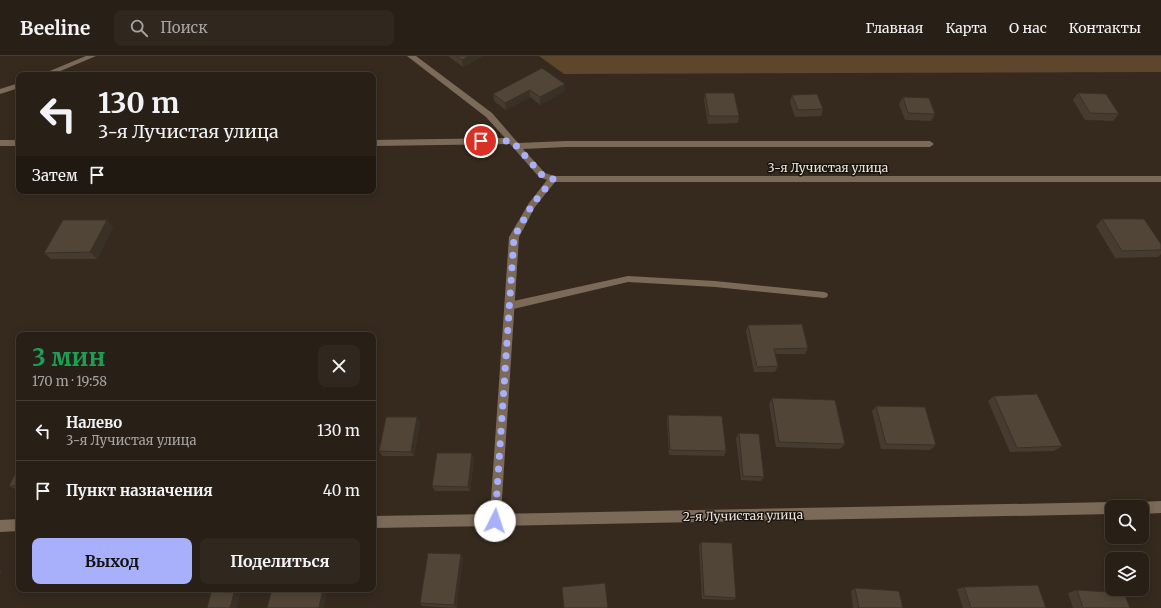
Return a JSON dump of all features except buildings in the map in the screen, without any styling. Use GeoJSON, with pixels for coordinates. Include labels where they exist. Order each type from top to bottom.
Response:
{"type":"FeatureCollection","features":[{"type":"Feature","properties":{"kind":"street"},"geometry":{"type":"LineString","coordinates":[[52,72],[92,56]]}},
{"type":"Feature","properties":{"kind":"street"},"geometry":{"type":"LineString","coordinates":[[411,56],[489,115],[542,175],[553,179],[532,205],[514,237],[495,521]]}},
{"type":"Feature","properties":{"kind":"street"},"geometry":{"type":"LineString","coordinates":[[0,92],[16,86]]}},
{"type":"Feature","properties":{"kind":"street"},"geometry":{"type":"LineString","coordinates":[[0,143],[16,143]]}},
{"type":"Feature","properties":{"kind":"street"},"geometry":{"type":"LineString","coordinates":[[376,143],[930,144]]}},
{"type":"Feature","properties":{"kind":"street","name":"3-я Лучистая улица"},"geometry":{"type":"LineString","coordinates":[[553,179],[1161,179]]}},
{"type":"Feature","properties":{"kind":"street"},"geometry":{"type":"LineString","coordinates":[[1149,508],[1161,507]]}},
{"type":"Feature","properties":{"kind":"street","name":"2-я Лучистая улица"},"geometry":{"type":"LineString","coordinates":[[376,522],[495,521],[1105,508]]}},
{"type":"Feature","properties":{"kind":"street"},"geometry":{"type":"LineString","coordinates":[[0,526],[16,525]]}},
{"type":"Feature","properties":{"kind":"lane"},"geometry":{"type":"LineString","coordinates":[[509,306],[628,278],[715,284],[824,295]]}},
{"type":"Feature","properties":{"kind":"shaded area"},"geometry":{"type":"Polygon","coordinates":[[[539,56],[1161,56],[1161,72],[564,74],[539,56]]]}},
{"type":"Feature","properties":{"kind":"route"},"geometry":{"type":"LineString","coordinates":[[481,141],[512,141],[542,175],[553,179],[532,205],[514,237],[495,521]]}}]}
